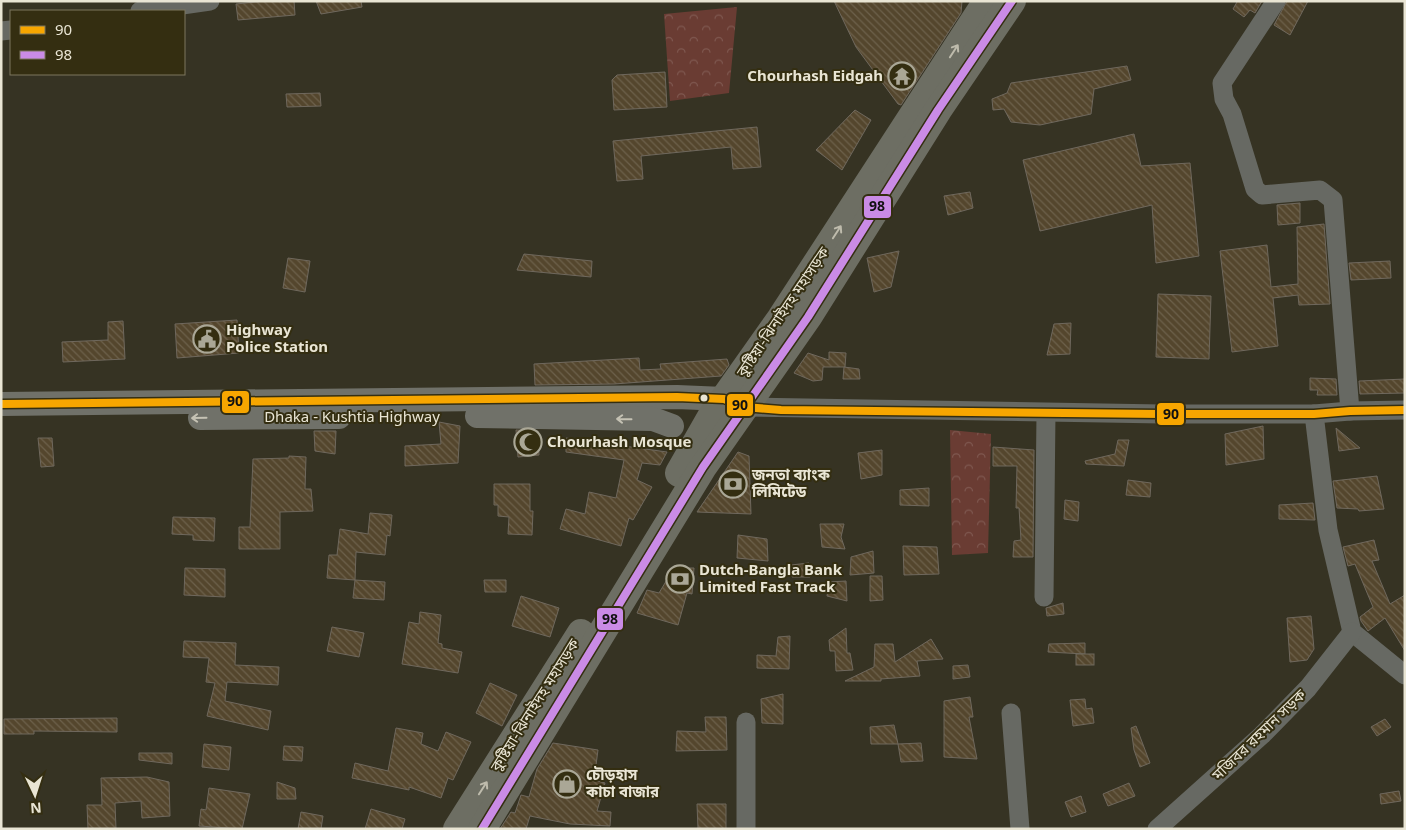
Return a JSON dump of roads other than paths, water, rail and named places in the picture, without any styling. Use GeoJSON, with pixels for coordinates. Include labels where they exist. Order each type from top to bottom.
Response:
{"type":"FeatureCollection","features":[{"type":"Feature","properties":{"kind":"highway","name":"কুষ্টিয়া-ঝিনাইদহ মহাসড়ক"},"geometry":{"type":"LineString","coordinates":[[457,829],[648,527],[697,459],[734,403],[808,317],[937,94],[987,1]]}},
{"type":"Feature","properties":{"kind":"highway","name":"কুষ্টিয়া-ঝিনাইদহ মহাসড়ক"},"geometry":{"type":"LineString","coordinates":[[937,94],[1012,1]]}},
{"type":"Feature","properties":{"kind":"highway","name":"কুষ্টিয়া-ঝিনাইদহ মহাসড়ক"},"geometry":{"type":"LineString","coordinates":[[482,829],[697,459]]}},
{"type":"Feature","properties":{"kind":"main road","name":"Dhaka - Kushtia Highway"},"geometry":{"type":"LineString","coordinates":[[1,420],[51,412],[241,410],[677,397],[734,403]]}},
{"type":"Feature","properties":{"kind":"main road"},"geometry":{"type":"LineString","coordinates":[[677,397],[672,426],[697,459]]}},
{"type":"Feature","properties":{"kind":"main road","name":"Dhaka - Kushtia Highway"},"geometry":{"type":"LineString","coordinates":[[1,404],[51,412]]}},
{"type":"Feature","properties":{"kind":"main road","name":"Dhaka - Kushtia Highway"},"geometry":{"type":"LineString","coordinates":[[241,410],[653,419],[672,426]]}},
{"type":"Feature","properties":{"kind":"street"},"geometry":{"type":"LineString","coordinates":[[147,10],[210,1]]}},
{"type":"Feature","properties":{"kind":"street"},"geometry":{"type":"LineString","coordinates":[[1276,1],[1222,83],[1222,91],[1232,114],[1255,189],[1262,195],[1320,190],[1333,200],[1341,276],[1350,411]]}},
{"type":"Feature","properties":{"kind":"street"},"geometry":{"type":"LineString","coordinates":[[734,403],[1046,414],[1314,414],[1405,410]]}},
{"type":"Feature","properties":{"kind":"street"},"geometry":{"type":"LineString","coordinates":[[1044,597],[1046,414]]}},
{"type":"Feature","properties":{"kind":"street"},"geometry":{"type":"LineString","coordinates":[[1314,414],[1328,530],[1352,632],[1405,675]]}},
{"type":"Feature","properties":{"kind":"street","name":"মজিবর রহমান সড়ক"},"geometry":{"type":"LineString","coordinates":[[1157,829],[1262,735],[1308,688],[1352,632]]}},
{"type":"Feature","properties":{"kind":"street"},"geometry":{"type":"LineString","coordinates":[[1011,713],[1020,829]]}},
{"type":"Feature","properties":{"kind":"street"},"geometry":{"type":"LineString","coordinates":[[746,722],[746,829]]}},
{"type":"Feature","properties":{"kind":"place","name":"Chourhash Eidgah"},"geometry":{"type":"Point","coordinates":[902,76]}},
{"type":"Feature","properties":{"kind":"place","name":"Highway Police Station"},"geometry":{"type":"Point","coordinates":[207,339]}},
{"type":"Feature","properties":{"kind":"place","name":"Chourhash Mosque"},"geometry":{"type":"Point","coordinates":[528,442]}},
{"type":"Feature","properties":{"kind":"place","name":"জনতা ব্যাংক লিমিটেড"},"geometry":{"type":"Point","coordinates":[733,484]}},
{"type":"Feature","properties":{"kind":"place","name":"Dutch-Bangla Bank Limited Fast Track"},"geometry":{"type":"Point","coordinates":[680,579]}},
{"type":"Feature","properties":{"kind":"place","name":"চৌড়হাস কাচা বাজার"},"geometry":{"type":"Point","coordinates":[567,784]}}]}
